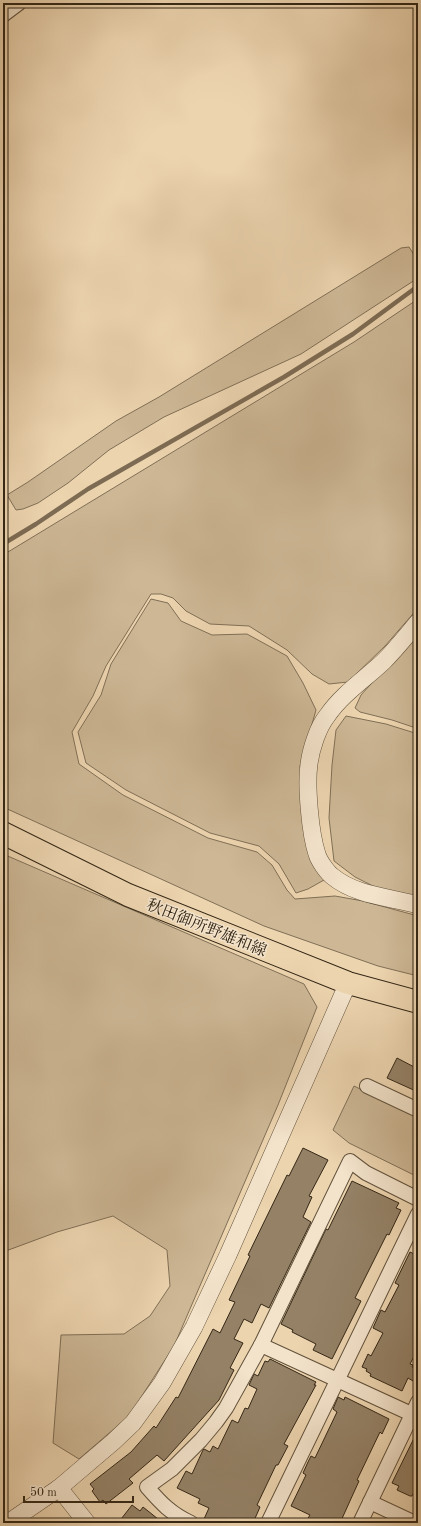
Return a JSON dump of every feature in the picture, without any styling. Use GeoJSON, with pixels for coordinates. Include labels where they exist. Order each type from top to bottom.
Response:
{"type":"FeatureCollection","features":[{"type":"Feature","properties":{"kind":"main road","name":"秋田御所野雄和線"},"geometry":{"type":"LineString","coordinates":[[3,833],[128,895],[348,983],[418,1002]]}},
{"type":"Feature","properties":{"kind":"street"},"geometry":{"type":"LineString","coordinates":[[3,15],[19,3]]}},
{"type":"Feature","properties":{"kind":"street"},"geometry":{"type":"LineString","coordinates":[[418,622],[384,661],[344,697],[327,715],[319,729],[309,763],[308,791],[317,855],[331,875],[340,882],[368,894],[418,905]]}},
{"type":"Feature","properties":{"kind":"street"},"geometry":{"type":"LineString","coordinates":[[8,1523],[59,1488],[113,1442],[133,1423],[162,1383],[181,1352],[228,1255],[348,983]]}},
{"type":"Feature","properties":{"kind":"street"},"geometry":{"type":"LineString","coordinates":[[368,1086],[418,1110]]}},
{"type":"Feature","properties":{"kind":"street"},"geometry":{"type":"LineString","coordinates":[[191,1523],[176,1516],[161,1504],[147,1487],[172,1469],[216,1422],[226,1408],[261,1345],[350,1161],[366,1173],[418,1199]]}},
{"type":"Feature","properties":{"kind":"street"},"geometry":{"type":"LineString","coordinates":[[268,1523],[418,1214]]}},
{"type":"Feature","properties":{"kind":"street"},"geometry":{"type":"LineString","coordinates":[[261,1345],[416,1411],[360,1523]]}},
{"type":"Feature","properties":{"kind":"street"},"geometry":{"type":"LineString","coordinates":[[59,1488],[87,1523]]}},
{"type":"Feature","properties":{"kind":"street"},"geometry":{"type":"LineString","coordinates":[[370,1502],[415,1523]]}},
{"type":"Feature","properties":{"kind":"shaded area"},"geometry":{"type":"Polygon","coordinates":[[[409,247],[418,261],[418,278],[301,354],[164,417],[109,450],[68,483],[38,503],[16,510],[7,495],[116,421],[159,397],[401,248],[409,247]]]}},
{"type":"Feature","properties":{"kind":"shaded area"},"geometry":{"type":"Polygon","coordinates":[[[418,299],[418,608],[385,646],[348,682],[329,684],[312,674],[287,650],[249,626],[210,624],[186,611],[173,598],[161,594],[151,594],[106,666],[93,696],[72,732],[79,764],[123,795],[208,838],[257,852],[272,865],[287,890],[295,899],[335,896],[363,901],[418,916],[418,976],[378,966],[264,926],[3,807],[3,555],[354,342],[418,299]]]}},
{"type":"Feature","properties":{"kind":"shaded area"},"geometry":{"type":"Polygon","coordinates":[[[151,599],[168,603],[181,621],[212,635],[247,634],[287,656],[303,683],[316,710],[300,766],[324,880],[308,889],[296,893],[279,864],[259,846],[210,833],[126,790],[86,763],[78,732],[101,695],[111,664],[151,599]]]}},
{"type":"Feature","properties":{"kind":"shaded area"},"geometry":{"type":"Polygon","coordinates":[[[418,632],[418,727],[413,727],[360,712],[355,708],[361,695],[418,632]]]}},
{"type":"Feature","properties":{"kind":"shaded area"},"geometry":{"type":"Polygon","coordinates":[[[346,716],[386,724],[418,734],[418,897],[379,889],[355,877],[334,861],[329,818],[332,765],[336,730],[346,716]]]}},
{"type":"Feature","properties":{"kind":"shaded area"},"geometry":{"type":"Polygon","coordinates":[[[3,854],[304,984],[317,1007],[278,1105],[174,1346],[129,1416],[79,1459],[53,1443],[61,1335],[124,1334],[150,1316],[170,1286],[167,1250],[113,1216],[57,1232],[3,1252],[3,854]]]}},
{"type":"Feature","properties":{"kind":"shaded area"},"geometry":{"type":"Polygon","coordinates":[[[354,1086],[418,1117],[418,1177],[349,1143],[333,1130],[354,1086]]]}},
{"type":"Feature","properties":{"kind":"building"},"geometry":{"type":"Polygon","coordinates":[[[397,1058],[418,1069],[418,1092],[387,1078],[397,1058]]]}},
{"type":"Feature","properties":{"kind":"building"},"geometry":{"type":"Polygon","coordinates":[[[303,1148],[328,1160],[309,1196],[312,1197],[303,1217],[311,1222],[269,1308],[261,1304],[252,1323],[244,1319],[234,1339],[243,1343],[230,1368],[234,1370],[219,1400],[164,1461],[157,1455],[129,1479],[133,1483],[106,1504],[103,1500],[100,1502],[92,1491],[94,1489],[90,1484],[131,1452],[154,1426],[156,1428],[176,1397],[178,1398],[213,1329],[220,1333],[235,1302],[229,1300],[250,1256],[248,1255],[287,1175],[289,1176],[303,1148]]]}},
{"type":"Feature","properties":{"kind":"building"},"geometry":{"type":"Polygon","coordinates":[[[352,1181],[399,1203],[396,1208],[401,1210],[389,1235],[387,1234],[355,1298],[361,1301],[332,1359],[313,1350],[316,1344],[292,1332],[293,1330],[281,1324],[326,1229],[328,1230],[352,1181]]]}},
{"type":"Feature","properties":{"kind":"building"},"geometry":{"type":"Polygon","coordinates":[[[410,1252],[418,1256],[418,1349],[410,1364],[413,1365],[412,1367],[418,1369],[418,1371],[413,1381],[408,1378],[402,1391],[370,1376],[371,1374],[366,1371],[367,1369],[362,1367],[368,1354],[371,1356],[383,1333],[373,1328],[381,1310],[385,1312],[399,1285],[395,1283],[410,1252]]]}},
{"type":"Feature","properties":{"kind":"building"},"geometry":{"type":"Polygon","coordinates":[[[270,1359],[316,1382],[314,1385],[316,1385],[284,1444],[288,1446],[278,1465],[276,1465],[257,1505],[260,1507],[253,1523],[211,1523],[204,1519],[209,1508],[198,1503],[200,1499],[177,1488],[186,1471],[192,1474],[203,1450],[204,1449],[210,1452],[213,1446],[218,1449],[232,1420],[238,1423],[245,1408],[248,1409],[257,1389],[249,1385],[254,1374],[258,1376],[265,1361],[268,1362],[270,1359]]]}},
{"type":"Feature","properties":{"kind":"building"},"geometry":{"type":"Polygon","coordinates":[[[338,1397],[344,1400],[345,1397],[389,1419],[382,1434],[380,1432],[357,1480],[359,1481],[340,1523],[305,1523],[310,1515],[291,1506],[306,1475],[303,1473],[308,1462],[311,1456],[315,1458],[337,1412],[333,1409],[338,1397]]]}},
{"type":"Feature","properties":{"kind":"building"},"geometry":{"type":"Polygon","coordinates":[[[418,1430],[418,1483],[412,1496],[410,1496],[397,1490],[399,1486],[392,1483],[418,1430]]]}},
{"type":"Feature","properties":{"kind":"building"},"geometry":{"type":"Polygon","coordinates":[[[132,1505],[140,1511],[143,1507],[163,1523],[118,1523],[132,1505]]]}},
{"type":"Feature","properties":{"kind":"waterway"},"geometry":{"type":"LineString","coordinates":[[3,544],[88,489],[284,377],[353,334],[418,286]]}}]}
